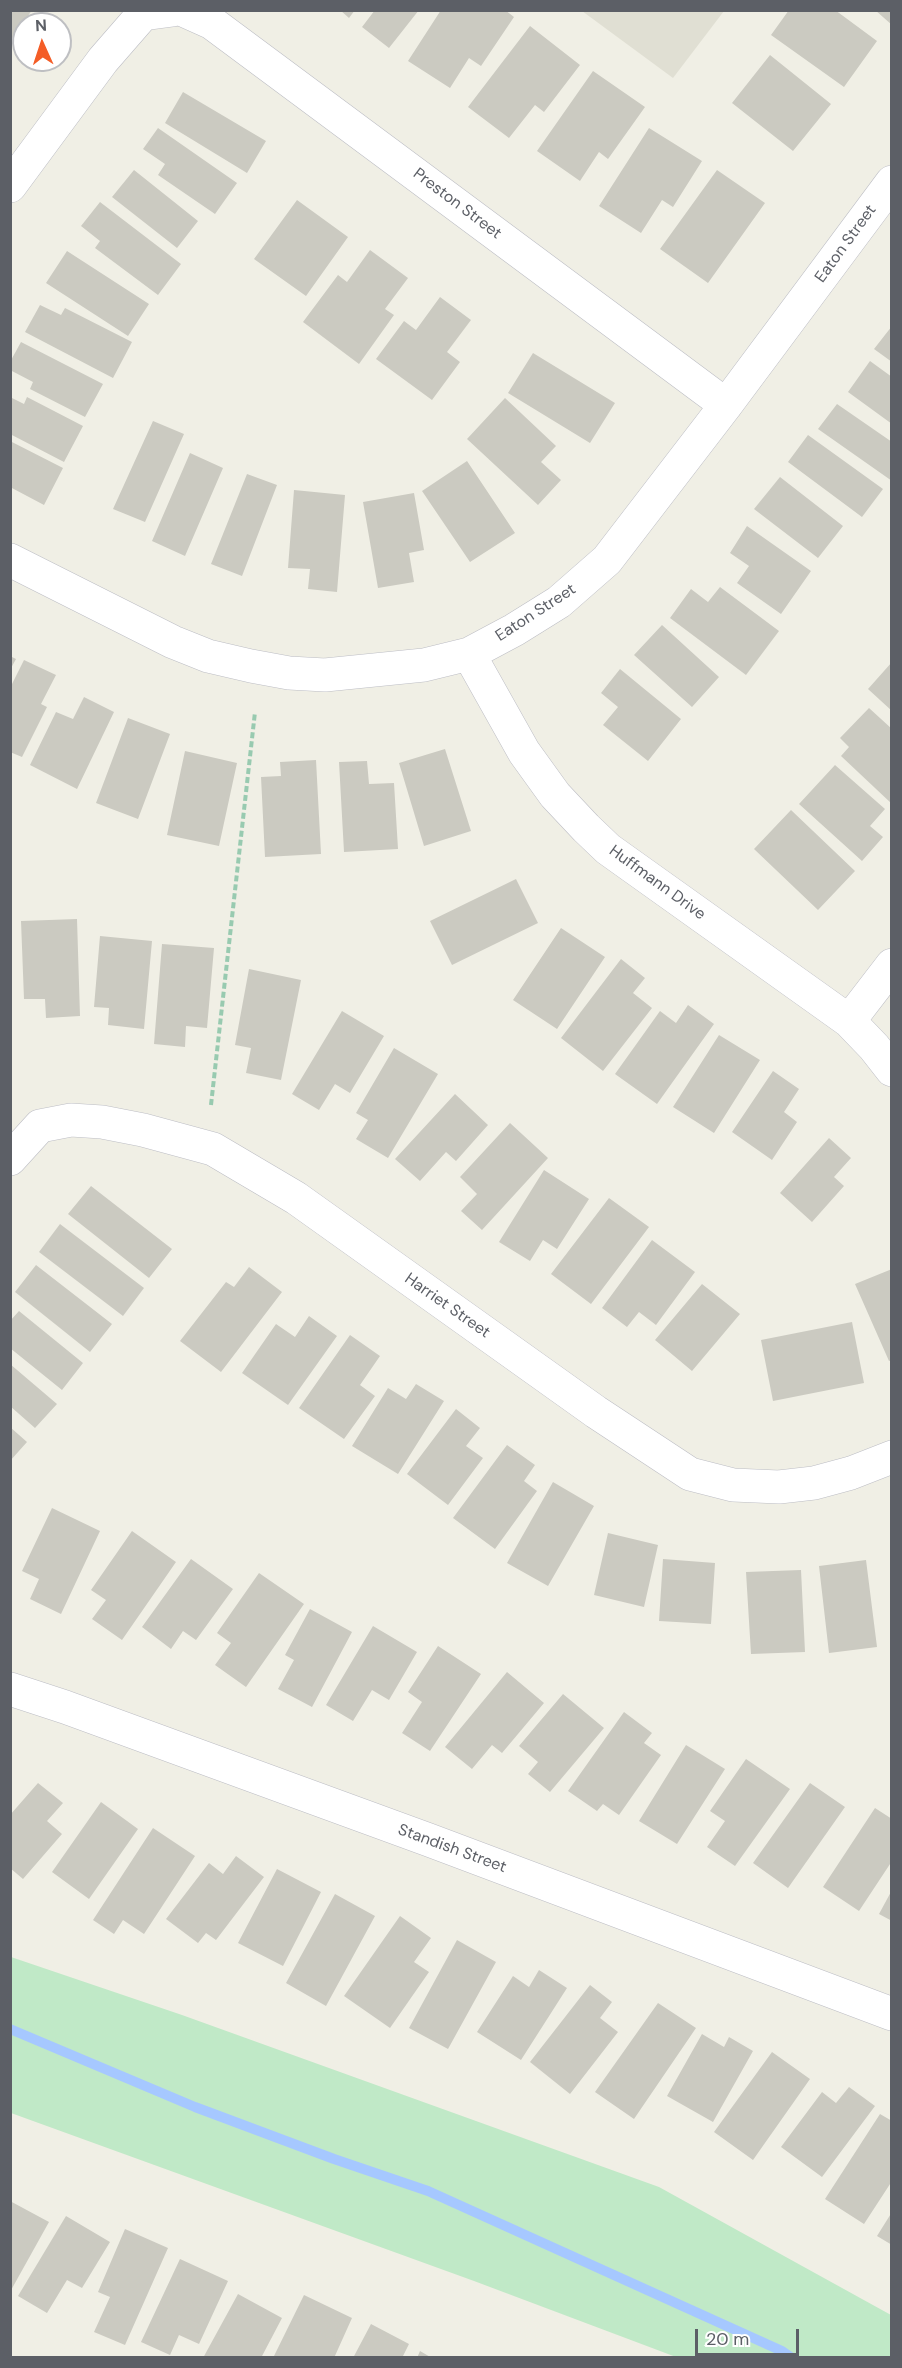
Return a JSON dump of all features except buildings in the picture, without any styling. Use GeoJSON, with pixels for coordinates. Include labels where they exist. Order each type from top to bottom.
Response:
{"type":"FeatureCollection","features":[{"type":"Feature","properties":{"kind":"street"},"geometry":{"type":"LineString","coordinates":[[10,186],[103,60],[143,14],[173,10]]}},
{"type":"Feature","properties":{"kind":"street","name":"Preston Street"},"geometry":{"type":"LineString","coordinates":[[183,10],[212,23],[726,405]]}},
{"type":"Feature","properties":{"kind":"street","name":"Eaton Street"},"geometry":{"type":"LineString","coordinates":[[10,560],[173,642],[208,656],[251,666],[289,673],[325,675],[424,665],[469,654],[559,602],[590,577],[622,543],[891,182]]}},
{"type":"Feature","properties":{"kind":"street","name":"Huffmann Drive"},"geometry":{"type":"LineString","coordinates":[[469,654],[524,752],[555,795],[586,828],[608,849],[849,1021],[874,1047],[891,1070]]}},
{"type":"Feature","properties":{"kind":"street"},"geometry":{"type":"LineString","coordinates":[[849,1021],[891,965]]}},
{"type":"Feature","properties":{"kind":"street","name":"Harriet Street"},"geometry":{"type":"LineString","coordinates":[[10,1159],[40,1126],[71,1120],[102,1122],[143,1130],[213,1149],[296,1198],[596,1412],[690,1474],[733,1485],[779,1487],[814,1483],[851,1473],[891,1457]]}},
{"type":"Feature","properties":{"kind":"street","name":"Standish Street"},"geometry":{"type":"LineString","coordinates":[[10,1689],[418,1836],[891,2014]]}},
{"type":"Feature","properties":{"kind":"path"},"geometry":{"type":"LineString","coordinates":[[211,1105],[255,712]]}},
{"type":"Feature","properties":{"kind":"shaded area"},"geometry":{"type":"Polygon","coordinates":[[[582,11],[724,11],[673,78],[582,11]]]}},
{"type":"Feature","properties":{"kind":"green space"},"geometry":{"type":"Polygon","coordinates":[[[11,1957],[182,2015],[659,2187],[891,2315],[891,2357],[676,2357],[11,2113],[11,1957]]]}},
{"type":"Feature","properties":{"kind":"waterway"},"geometry":{"type":"LineString","coordinates":[[10,2029],[195,2107],[428,2191],[782,2351],[792,2358]]}}]}
